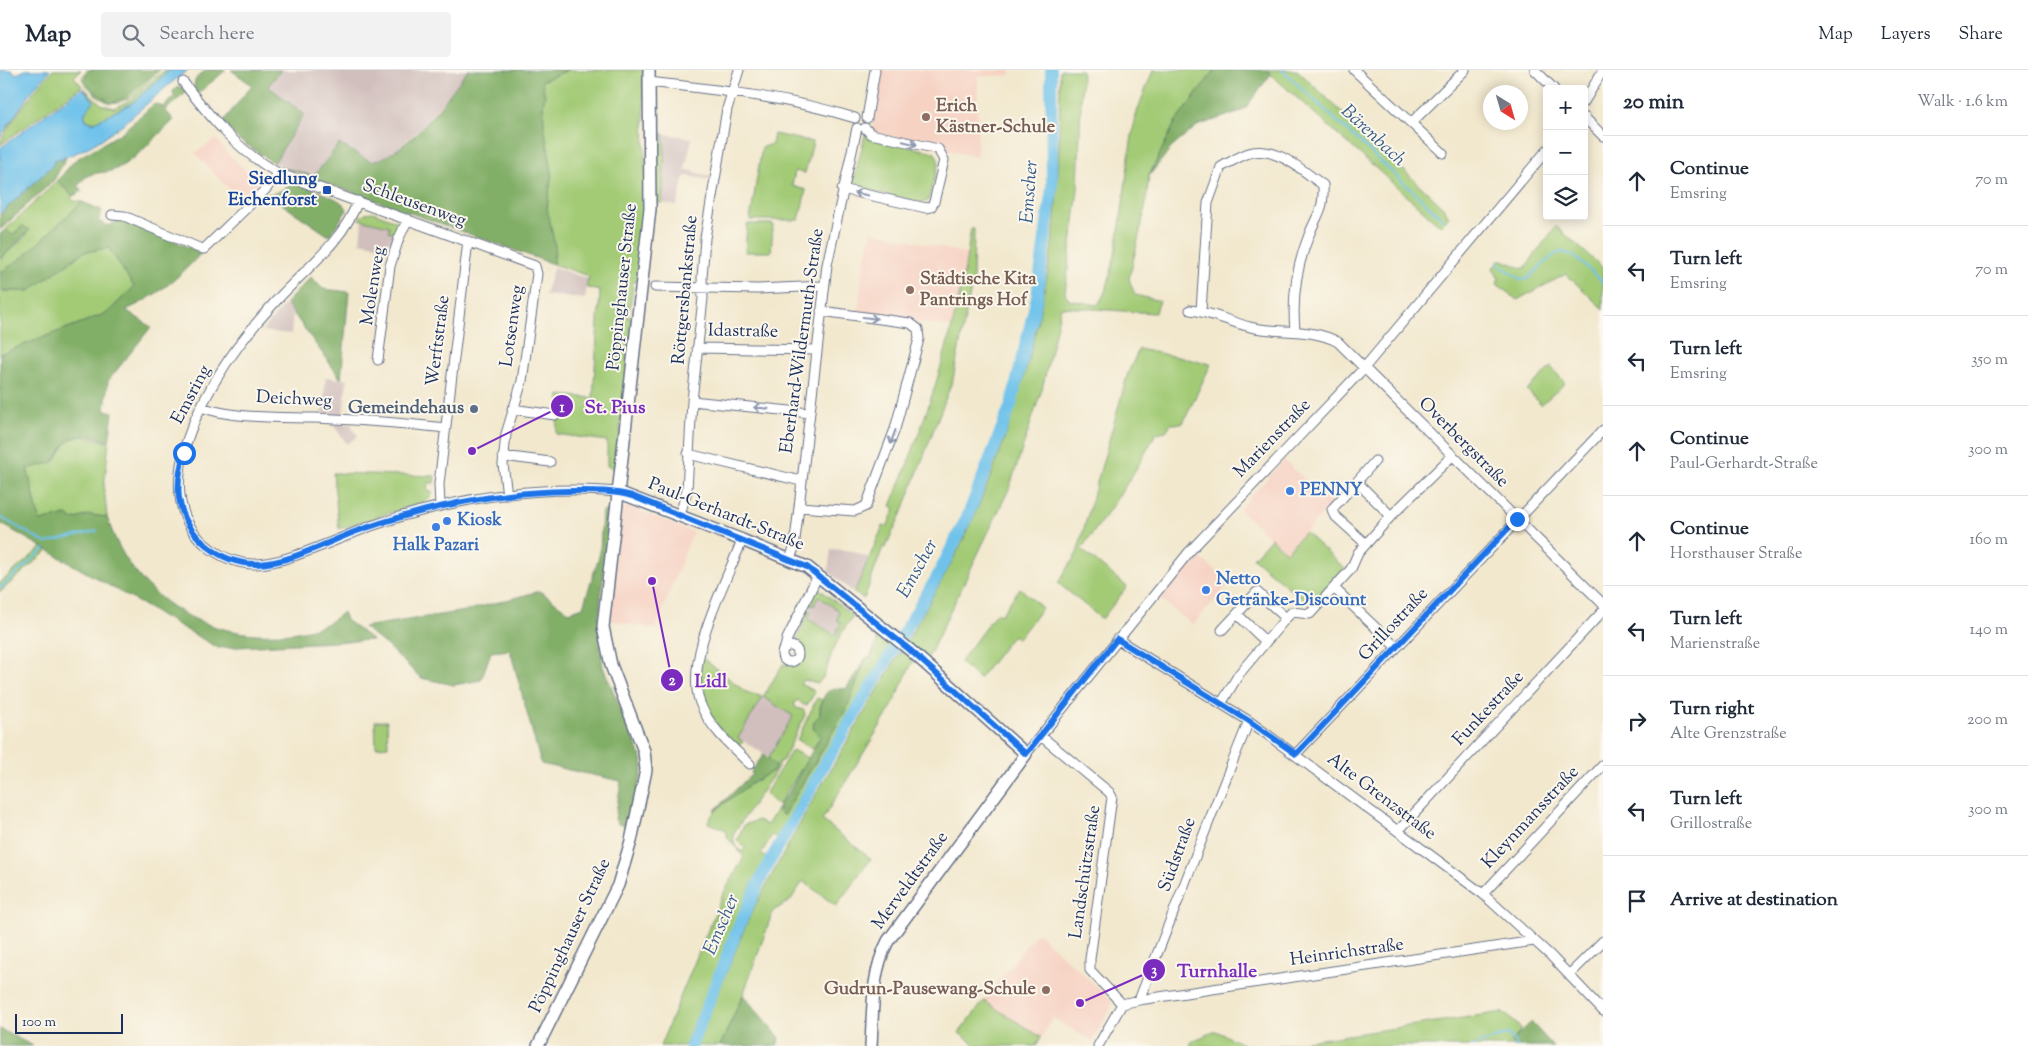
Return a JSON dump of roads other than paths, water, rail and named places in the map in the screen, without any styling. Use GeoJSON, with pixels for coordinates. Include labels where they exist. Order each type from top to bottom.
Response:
{"type":"FeatureCollection","features":[{"type":"Feature","properties":{"kind":"main road","name":"Pöppinghauser Straße"},"geometry":{"type":"LineString","coordinates":[[538,1046],[618,885],[625,863],[646,770],[644,751],[611,665],[603,627],[650,209],[649,70]]}},
{"type":"Feature","properties":{"kind":"main road","name":"Paul-Gerhardt-Straße"},"geometry":{"type":"LineString","coordinates":[[618,492],[790,559],[818,575],[910,650],[1026,754]]}},
{"type":"Feature","properties":{"kind":"main road","name":"Merveldtstraße"},"geometry":{"type":"LineString","coordinates":[[871,1046],[876,980],[880,955],[888,941],[1026,754]]}},
{"type":"Feature","properties":{"kind":"street","name":"Röttgersbankstraße"},"geometry":{"type":"LineString","coordinates":[[680,515],[687,490],[688,454],[706,238],[727,109],[734,92],[739,70]]}},
{"type":"Feature","properties":{"kind":"street"},"geometry":{"type":"LineString","coordinates":[[861,128],[868,121],[875,70]]}},
{"type":"Feature","properties":{"kind":"street"},"geometry":{"type":"LineString","coordinates":[[1411,123],[1465,70]]}},
{"type":"Feature","properties":{"kind":"street"},"geometry":{"type":"LineString","coordinates":[[1535,70],[1550,85]]}},
{"type":"Feature","properties":{"kind":"street"},"geometry":{"type":"LineString","coordinates":[[1588,95],[1603,70]]}},
{"type":"Feature","properties":{"kind":"street"},"geometry":{"type":"LineString","coordinates":[[1357,71],[1443,153]]}},
{"type":"Feature","properties":{"kind":"street","name":"Schleusenweg"},"geometry":{"type":"LineString","coordinates":[[183,82],[235,144],[278,173],[533,264],[536,268]]}},
{"type":"Feature","properties":{"kind":"street"},"geometry":{"type":"LineString","coordinates":[[649,82],[734,92],[806,105],[855,118],[861,114],[867,118]]}},
{"type":"Feature","properties":{"kind":"street"},"geometry":{"type":"LineString","coordinates":[[842,190],[926,208],[931,207],[934,202],[944,160],[938,149],[871,134],[854,123],[855,118]]}},
{"type":"Feature","properties":{"kind":"street"},"geometry":{"type":"LineString","coordinates":[[1588,122],[1603,136]]}},
{"type":"Feature","properties":{"kind":"street","name":"Eberhard-Wildermuth-Straße"},"geometry":{"type":"LineString","coordinates":[[790,559],[794,548],[824,286],[842,190],[861,128]]}},
{"type":"Feature","properties":{"kind":"street"},"geometry":{"type":"LineString","coordinates":[[1201,311],[1208,203],[1221,167],[1252,152],[1266,152],[1279,155],[1323,185],[1324,203],[1308,236],[1296,280],[1295,330]]}},
{"type":"Feature","properties":{"kind":"street","name":"Marienstraße"},"geometry":{"type":"LineString","coordinates":[[1026,754],[1189,552],[1364,368],[1543,155]]}},
{"type":"Feature","properties":{"kind":"street"},"geometry":{"type":"LineString","coordinates":[[112,215],[124,216],[204,249],[266,189],[278,173]]}},
{"type":"Feature","properties":{"kind":"street","name":"Emsring"},"geometry":{"type":"LineString","coordinates":[[358,201],[352,215],[337,239],[264,315],[221,373],[201,407],[190,431],[178,478],[179,498],[184,515],[195,534],[206,545],[230,560],[254,564],[273,562],[375,525],[440,506],[507,495],[556,492],[618,492]]}},
{"type":"Feature","properties":{"kind":"street","name":"Molenweg"},"geometry":{"type":"LineString","coordinates":[[378,360],[390,266],[396,245],[408,219]]}},
{"type":"Feature","properties":{"kind":"street","name":"Werftstraße"},"geometry":{"type":"LineString","coordinates":[[440,506],[439,484],[468,241]]}},
{"type":"Feature","properties":{"kind":"street","name":"Lotsenweg"},"geometry":{"type":"LineString","coordinates":[[507,495],[503,456],[508,423],[520,388],[536,268]]}},
{"type":"Feature","properties":{"kind":"street"},"geometry":{"type":"LineString","coordinates":[[655,286],[703,289],[824,286]]}},
{"type":"Feature","properties":{"kind":"street","name":"Overbergstraße"},"geometry":{"type":"LineString","coordinates":[[1190,310],[1201,311],[1252,327],[1295,330],[1328,336],[1338,342],[1603,604]]}},
{"type":"Feature","properties":{"kind":"street"},"geometry":{"type":"LineString","coordinates":[[799,506],[855,511],[866,506],[898,421],[919,339],[918,329],[910,323],[821,312]]}},
{"type":"Feature","properties":{"kind":"street","name":"Idastraße"},"geometry":{"type":"LineString","coordinates":[[697,348],[817,350]]}},
{"type":"Feature","properties":{"kind":"street"},"geometry":{"type":"LineString","coordinates":[[692,401],[810,413]]}},
{"type":"Feature","properties":{"kind":"street","name":"Deichweg"},"geometry":{"type":"LineString","coordinates":[[201,407],[213,411],[263,416],[384,421],[446,428]]}},
{"type":"Feature","properties":{"kind":"street"},"geometry":{"type":"LineString","coordinates":[[512,409],[555,415]]}},
{"type":"Feature","properties":{"kind":"street","name":"Grillostraße"},"geometry":{"type":"LineString","coordinates":[[1296,754],[1603,430]]}},
{"type":"Feature","properties":{"kind":"street"},"geometry":{"type":"LineString","coordinates":[[688,454],[801,481]]}},
{"type":"Feature","properties":{"kind":"street"},"geometry":{"type":"LineString","coordinates":[[1221,704],[1265,640],[1292,612],[1310,614],[1351,569],[1358,553],[1391,516],[1453,455]]}},
{"type":"Feature","properties":{"kind":"street"},"geometry":{"type":"LineString","coordinates":[[503,456],[550,462]]}},
{"type":"Feature","properties":{"kind":"street"},"geometry":{"type":"LineString","coordinates":[[1366,544],[1334,515],[1332,509],[1375,461]]}},
{"type":"Feature","properties":{"kind":"street"},"geometry":{"type":"LineString","coordinates":[[1354,485],[1360,485],[1391,516]]}},
{"type":"Feature","properties":{"kind":"street"},"geometry":{"type":"LineString","coordinates":[[742,540],[698,654],[695,682],[700,704],[710,721],[750,764]]}},
{"type":"Feature","properties":{"kind":"street"},"geometry":{"type":"LineString","coordinates":[[785,648],[787,639],[818,575]]}},
{"type":"Feature","properties":{"kind":"street"},"geometry":{"type":"LineString","coordinates":[[1334,588],[1396,647]]}},
{"type":"Feature","properties":{"kind":"street"},"geometry":{"type":"LineString","coordinates":[[1222,630],[1257,592],[1286,618]]}},
{"type":"Feature","properties":{"kind":"street","name":"Funkestraße"},"geometry":{"type":"LineString","coordinates":[[1399,830],[1603,610]]}},
{"type":"Feature","properties":{"kind":"street"},"geometry":{"type":"LineString","coordinates":[[1236,614],[1265,640]]}},
{"type":"Feature","properties":{"kind":"street","name":"Alte Grenzstraße"},"geometry":{"type":"LineString","coordinates":[[1117,639],[1249,721],[1399,830],[1483,894],[1534,941],[1603,1010]]}},
{"type":"Feature","properties":{"kind":"street","name":"Südstraße"},"geometry":{"type":"LineString","coordinates":[[1139,1000],[1182,892],[1196,851],[1249,721]]}},
{"type":"Feature","properties":{"kind":"street","name":"Landschützstraße"},"geometry":{"type":"LineString","coordinates":[[1040,736],[1109,792],[1112,797],[1090,970],[1122,1004]]}},
{"type":"Feature","properties":{"kind":"street","name":"Kleynmansstraße"},"geometry":{"type":"LineString","coordinates":[[1483,894],[1603,765]]}},
{"type":"Feature","properties":{"kind":"street","name":"Heinrichstraße"},"geometry":{"type":"LineString","coordinates":[[1122,1004],[1534,941]]}},
{"type":"Feature","properties":{"kind":"street"},"geometry":{"type":"LineString","coordinates":[[1569,975],[1603,941]]}},
{"type":"Feature","properties":{"kind":"street"},"geometry":{"type":"LineString","coordinates":[[1098,1046],[1122,1004]]}},
{"type":"Feature","properties":{"kind":"water"},"geometry":{"type":"Polygon","coordinates":[[[0,70],[10,70],[17,74],[25,70],[50,70],[31,92],[0,137],[0,70]]]}},
{"type":"Feature","properties":{"kind":"water"},"geometry":{"type":"Polygon","coordinates":[[[170,70],[188,70],[109,134],[73,154],[54,160],[53,165],[0,214],[0,148],[82,88],[94,101],[84,114],[86,120],[93,123],[132,103],[170,70]]]}},
{"type":"Feature","properties":{"kind":"waterway","name":"Emscher"},"geometry":{"type":"LineString","coordinates":[[691,1046],[740,923],[764,872],[824,765],[937,577],[968,515],[1011,405],[1037,297],[1052,187],[1051,70]]}},
{"type":"Feature","properties":{"kind":"waterway","name":"Bärenbach"},"geometry":{"type":"LineString","coordinates":[[1282,70],[1445,221]]}},
{"type":"Feature","properties":{"kind":"waterway","name":"Bärenbach"},"geometry":{"type":"LineString","coordinates":[[1497,263],[1520,279],[1527,279],[1555,254],[1563,252],[1574,256],[1603,282]]}},
{"type":"Feature","properties":{"kind":"waterway"},"geometry":{"type":"LineString","coordinates":[[0,517],[46,543],[97,531]]}},
{"type":"Feature","properties":{"kind":"waterway"},"geometry":{"type":"LineString","coordinates":[[0,588],[44,549]]}},
{"type":"Feature","properties":{"kind":"waterway"},"geometry":{"type":"LineString","coordinates":[[1480,1043],[1509,1034],[1517,1046]]}},
{"type":"Feature","properties":{"kind":"place","name":"Erich Kästner-Schule"},"geometry":{"type":"Point","coordinates":[926,117]}},
{"type":"Feature","properties":{"kind":"place","name":"Siedlung Eichenforst"},"geometry":{"type":"Point","coordinates":[327,190]}},
{"type":"Feature","properties":{"kind":"place","name":"Städtische Kita Pantrings Hof"},"geometry":{"type":"Point","coordinates":[910,290]}},
{"type":"Feature","properties":{"kind":"place","name":"Gemeindehaus"},"geometry":{"type":"Point","coordinates":[474,409]}},
{"type":"Feature","properties":{"kind":"place","name":"St. Pius"},"geometry":{"type":"Point","coordinates":[472,451]}},
{"type":"Feature","properties":{"kind":"place","name":"PENNY"},"geometry":{"type":"Point","coordinates":[1290,491]}},
{"type":"Feature","properties":{"kind":"place","name":"Kiosk"},"geometry":{"type":"Point","coordinates":[447,521]}},
{"type":"Feature","properties":{"kind":"place","name":"Halk Pazari"},"geometry":{"type":"Point","coordinates":[436,527]}},
{"type":"Feature","properties":{"kind":"place","name":"Lidl"},"geometry":{"type":"Point","coordinates":[652,581]}},
{"type":"Feature","properties":{"kind":"place","name":"Netto Getränke-Discount"},"geometry":{"type":"Point","coordinates":[1206,590]}},
{"type":"Feature","properties":{"kind":"place","name":"Gudrun-Pausewang-Schule"},"geometry":{"type":"Point","coordinates":[1046,990]}},
{"type":"Feature","properties":{"kind":"place","name":"Turnhalle"},"geometry":{"type":"Point","coordinates":[1080,1003]}}]}
